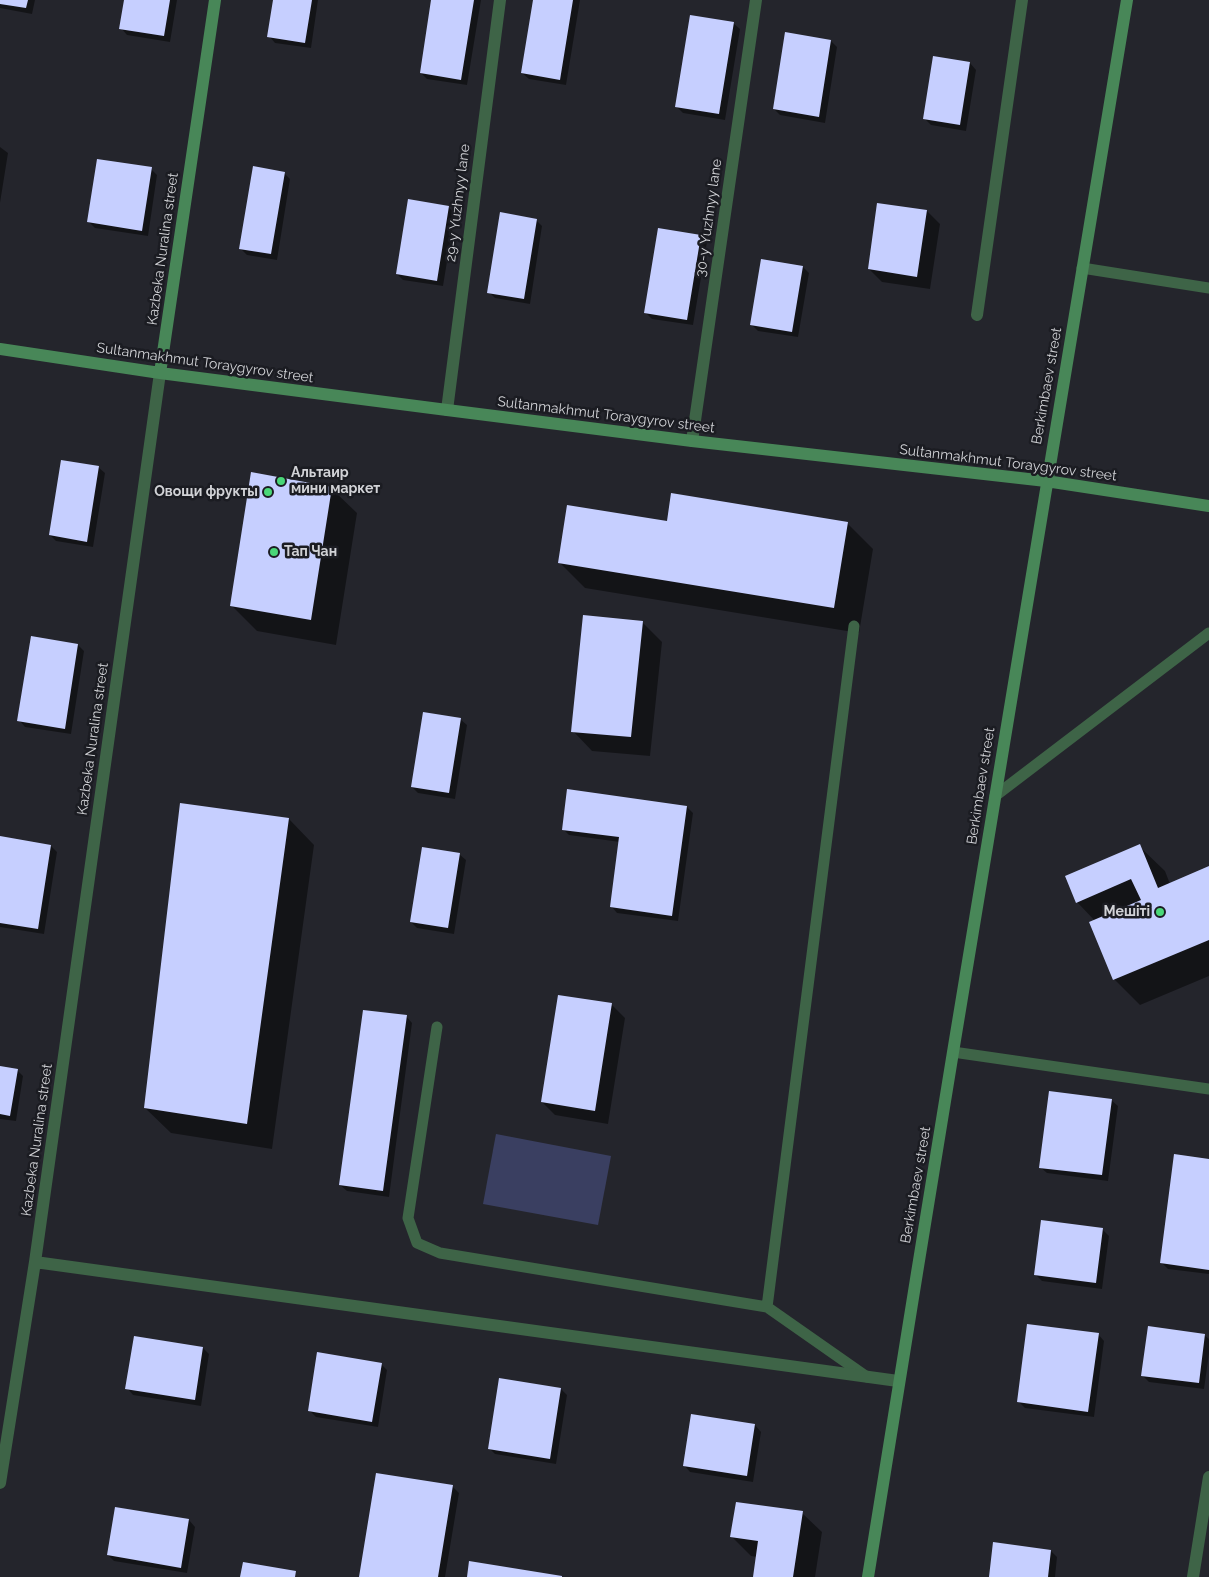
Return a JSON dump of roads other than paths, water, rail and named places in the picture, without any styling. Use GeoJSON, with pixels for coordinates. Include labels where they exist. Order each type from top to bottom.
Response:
{"type":"FeatureCollection","features":[{"type":"Feature","properties":{"kind":"street","name":"Kazbeka Nuralina street"},"geometry":{"type":"LineString","coordinates":[[0,1483],[34,1262],[215,0]]}},
{"type":"Feature","properties":{"kind":"street","name":"29-y Yuzhnyy lane"},"geometry":{"type":"LineString","coordinates":[[446,410],[500,0]]}},
{"type":"Feature","properties":{"kind":"street","name":"30-y Yuzhnyy lane"},"geometry":{"type":"LineString","coordinates":[[692,441],[756,0]]}},
{"type":"Feature","properties":{"kind":"street"},"geometry":{"type":"LineString","coordinates":[[977,315],[1022,0]]}},
{"type":"Feature","properties":{"kind":"street","name":"Berkimbaev street"},"geometry":{"type":"LineString","coordinates":[[868,1577],[898,1382],[1127,0]]}},
{"type":"Feature","properties":{"kind":"street","name":"Sultanmakhmut Toraygyrov street"},"geometry":{"type":"LineString","coordinates":[[0,349],[160,373],[446,410],[692,441],[1046,481],[1209,506]]}},
{"type":"Feature","properties":{"kind":"street"},"geometry":{"type":"LineString","coordinates":[[34,1262],[898,1382]]}},
{"type":"Feature","properties":{"kind":"street"},"geometry":{"type":"LineString","coordinates":[[1193,1577],[1209,1477]]}},
{"type":"Feature","properties":{"kind":"lane"},"geometry":{"type":"LineString","coordinates":[[1082,268],[1209,288]]}},
{"type":"Feature","properties":{"kind":"lane"},"geometry":{"type":"LineString","coordinates":[[766,1307],[854,626]]}},
{"type":"Feature","properties":{"kind":"lane"},"geometry":{"type":"LineString","coordinates":[[995,796],[1209,633]]}},
{"type":"Feature","properties":{"kind":"lane"},"geometry":{"type":"LineString","coordinates":[[438,1028],[408,1218],[417,1243],[440,1254],[766,1307],[868,1378]]}},
{"type":"Feature","properties":{"kind":"lane"},"geometry":{"type":"LineString","coordinates":[[953,1052],[1209,1089]]}},
{"type":"Feature","properties":{"kind":"place","name":"Альтаир мини маркет"},"geometry":{"type":"Point","coordinates":[281,481]}},
{"type":"Feature","properties":{"kind":"place","name":"Овощи фрукты"},"geometry":{"type":"Point","coordinates":[268,492]}},
{"type":"Feature","properties":{"kind":"place","name":"Тап Чан"},"geometry":{"type":"Point","coordinates":[274,552]}},
{"type":"Feature","properties":{"kind":"place","name":"Мешіті"},"geometry":{"type":"Point","coordinates":[1160,912]}}]}
